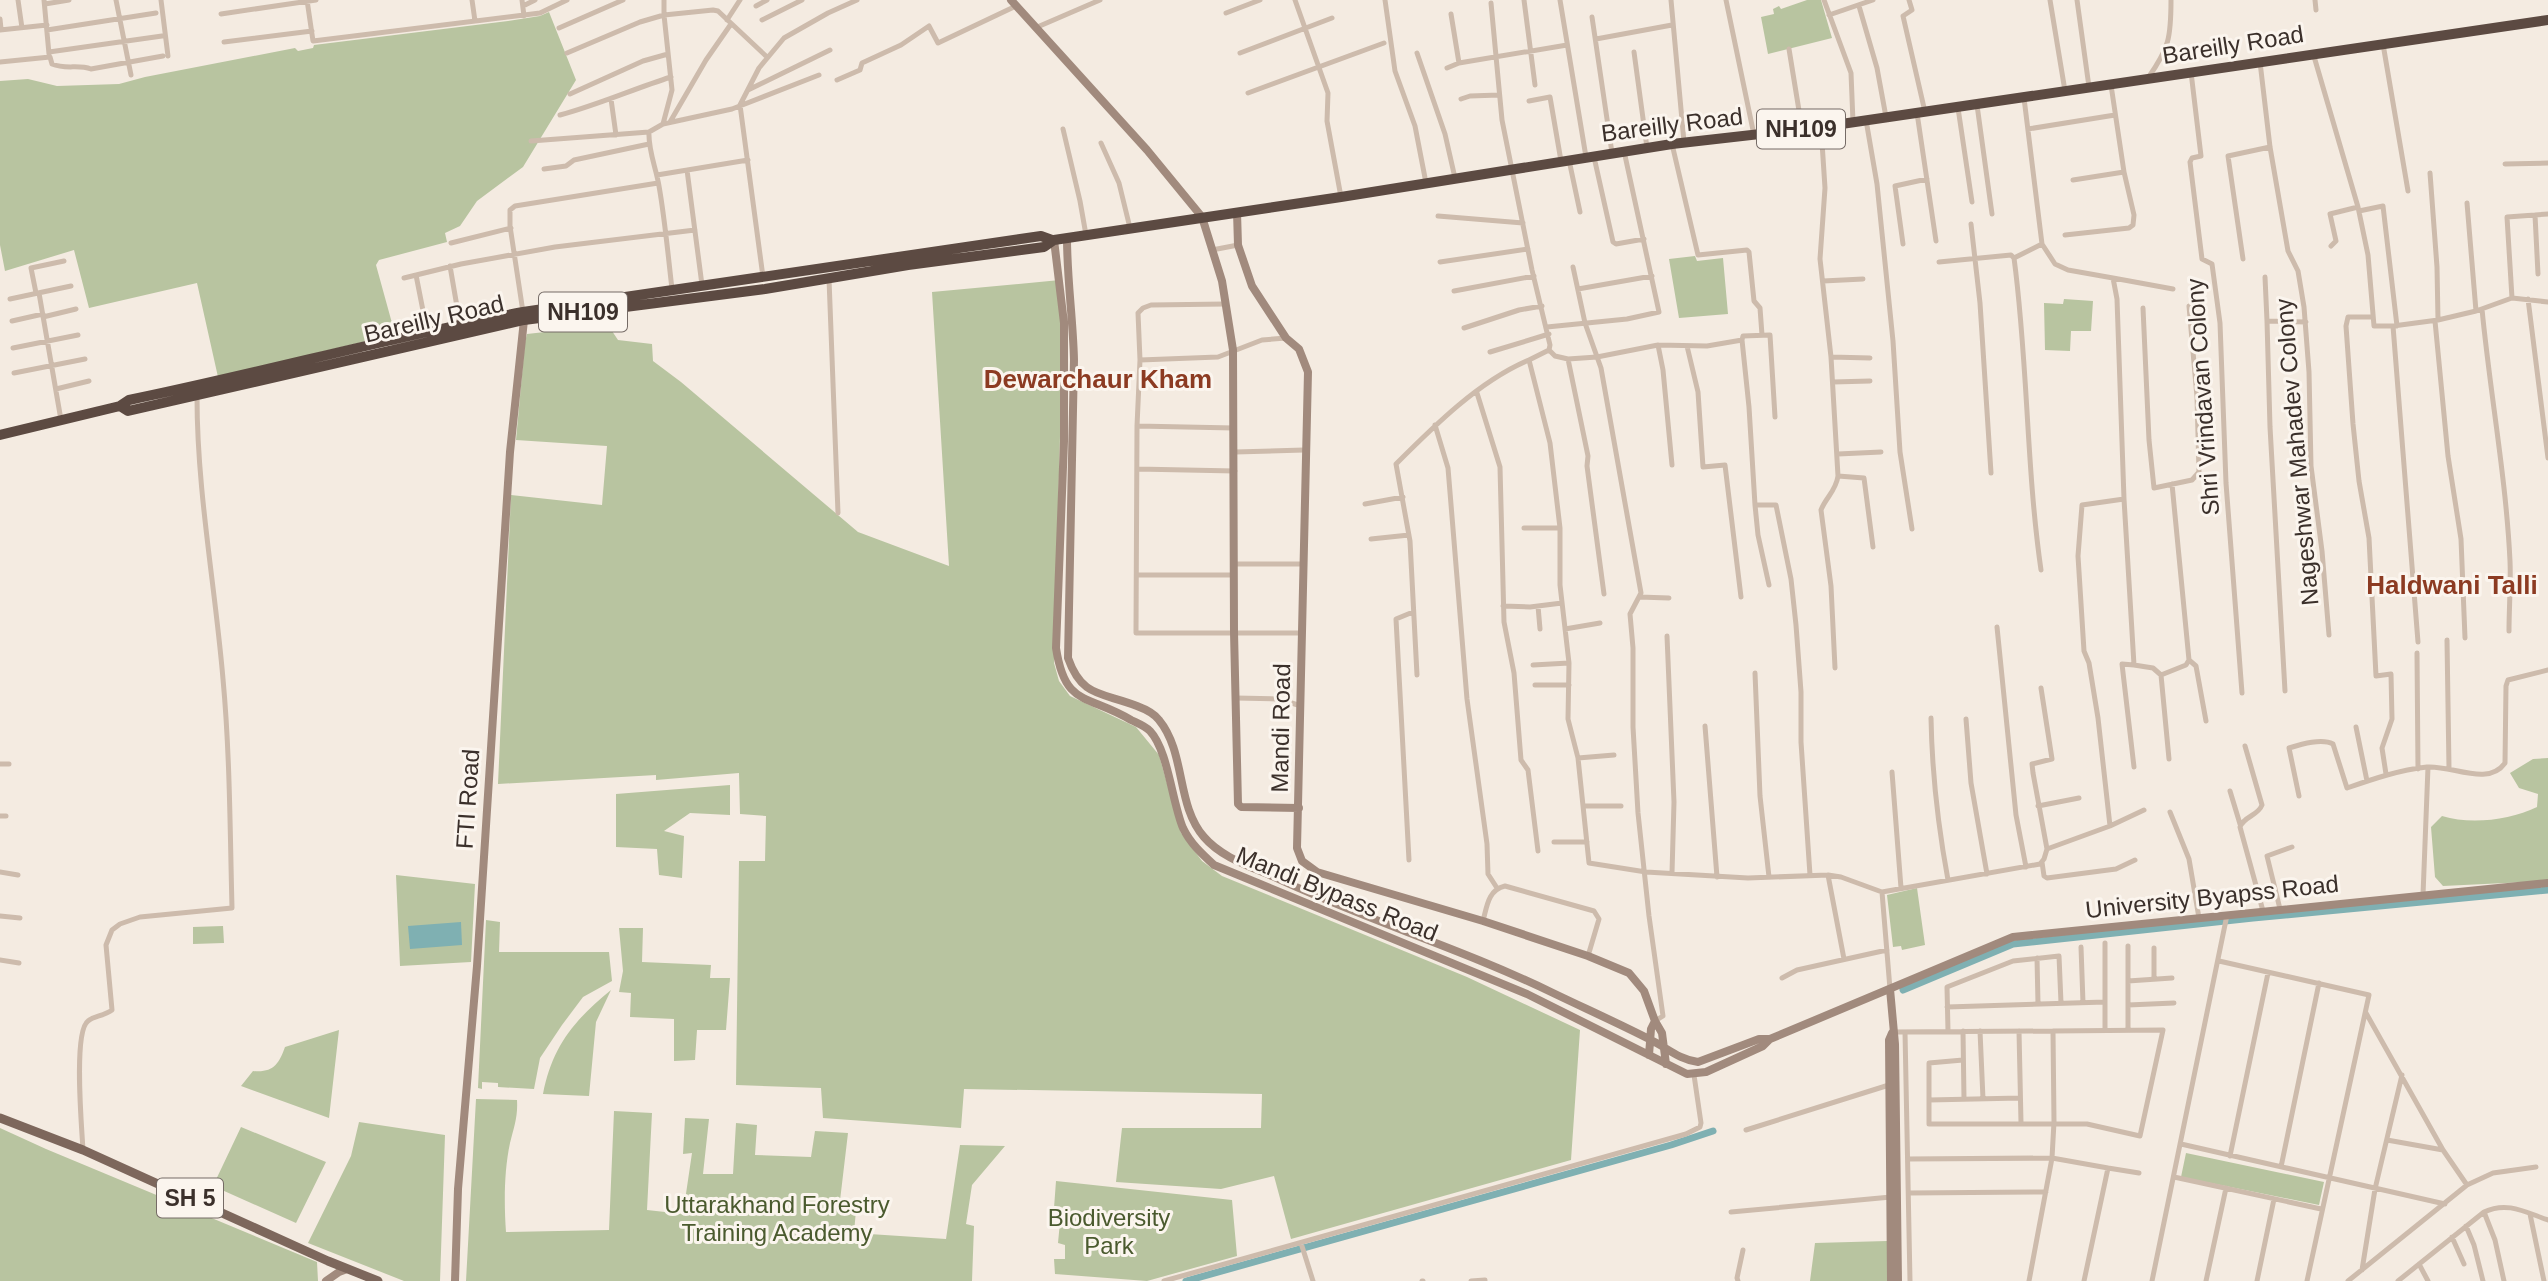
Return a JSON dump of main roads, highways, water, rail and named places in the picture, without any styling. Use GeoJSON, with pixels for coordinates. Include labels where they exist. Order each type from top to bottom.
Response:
{"type":"FeatureCollection","features":[{"type":"Feature","properties":{"kind":"highway","name":"Bareilly Road"},"geometry":{"type":"LineString","coordinates":[[0,435],[120,406],[128,411],[196,391],[460,324],[764,283],[1041,236],[1053,240],[1202,218],[1684,142],[1921,113],[2548,20]]}},
{"type":"Feature","properties":{"kind":"highway","name":"Bareilly Road"},"geometry":{"type":"LineString","coordinates":[[673,295],[702,285],[829,279],[908,265],[1044,247],[1053,240]]}},
{"type":"Feature","properties":{"kind":"highway","name":"Bareilly Road"},"geometry":{"type":"LineString","coordinates":[[196,391],[524,316]]}},
{"type":"Feature","properties":{"kind":"main road"},"geometry":{"type":"LineString","coordinates":[[1014,3],[1147,150],[1202,218],[1226,304],[1233,350],[1234,632],[1239,806],[1300,808]]}},
{"type":"Feature","properties":{"kind":"main road","name":"Mandi Road"},"geometry":{"type":"LineString","coordinates":[[1237,212],[1238,245],[1252,286],[1286,338],[1299,349],[1307,366],[1300,808],[1297,848],[1302,862],[1309,868],[1483,921],[1622,970],[1638,981],[1662,1033],[1666,1064]]}},
{"type":"Feature","properties":{"kind":"main road","name":"Mandi Bypass Road"},"geometry":{"type":"LineString","coordinates":[[1067,238],[1074,360],[1068,658],[1073,673],[1081,684],[1091,691],[1149,711],[1159,719],[1172,743],[1192,819],[1203,837],[1219,852],[1290,885],[1531,983],[1650,1039],[1688,1061],[1698,1062],[1759,1039],[1770,1039]]}},
{"type":"Feature","properties":{"kind":"main road","name":"Mandi Bypass Road"},"geometry":{"type":"LineString","coordinates":[[1053,240],[1063,324],[1064,428],[1056,648],[1059,672],[1067,687],[1081,697],[1118,712],[1150,730],[1159,746],[1183,828],[1196,848],[1214,865],[1353,924],[1473,970],[1687,1074],[1706,1072],[1763,1046],[1770,1039],[1890,989]]}},
{"type":"Feature","properties":{"kind":"main road","name":"FTI Road"},"geometry":{"type":"LineString","coordinates":[[455,1281],[458,1189],[477,966],[510,452],[524,316]]}},
{"type":"Feature","properties":{"kind":"main road","name":"University Byapss Road"},"geometry":{"type":"LineString","coordinates":[[1890,989],[2013,937],[2199,918],[2227,918],[2280,909],[2548,883]]}},
{"type":"Feature","properties":{"kind":"main road"},"geometry":{"type":"LineString","coordinates":[[1890,989],[1895,1044],[1898,1281],[1891,1281],[1889,1040],[1893,1032]]}},
{"type":"Feature","properties":{"kind":"main road"},"geometry":{"type":"LineString","coordinates":[[1649,1055],[1655,1021]]}},
{"type":"Feature","properties":{"kind":"main road","name":"SH 5"},"geometry":{"type":"LineString","coordinates":[[0,1118],[83,1150],[378,1281]]}},
{"type":"Feature","properties":{"kind":"main road"},"geometry":{"type":"LineString","coordinates":[[326,1281],[328,1261]]}},
{"type":"Feature","properties":{"kind":"main road"},"geometry":{"type":"LineString","coordinates":[[326,1281],[347,1269]]}},
{"type":"Feature","properties":{"kind":"water"},"geometry":{"type":"Polygon","coordinates":[[[461,922],[462,945],[410,949],[408,926],[461,922]]]}},
{"type":"Feature","properties":{"kind":"waterway"},"geometry":{"type":"LineString","coordinates":[[1903,990],[2013,944],[2548,890]]}},
{"type":"Feature","properties":{"kind":"waterway"},"geometry":{"type":"LineString","coordinates":[[1186,1281],[1713,1131]]}},
{"type":"Feature","properties":{"kind":"district","name":"Dewarchaur Kham"},"geometry":{"type":"Point","coordinates":[1098,379]}},
{"type":"Feature","properties":{"kind":"district","name":"Haldwani Talli"},"geometry":{"type":"Point","coordinates":[2452,585]}},
{"type":"Feature","properties":{"kind":"park label","name":"Uttarakhand Forestry Training Academy"},"geometry":{"type":"Point","coordinates":[777,1219]}},
{"type":"Feature","properties":{"kind":"park label","name":"Biodiversity Park"},"geometry":{"type":"Point","coordinates":[1109,1232]}}]}
